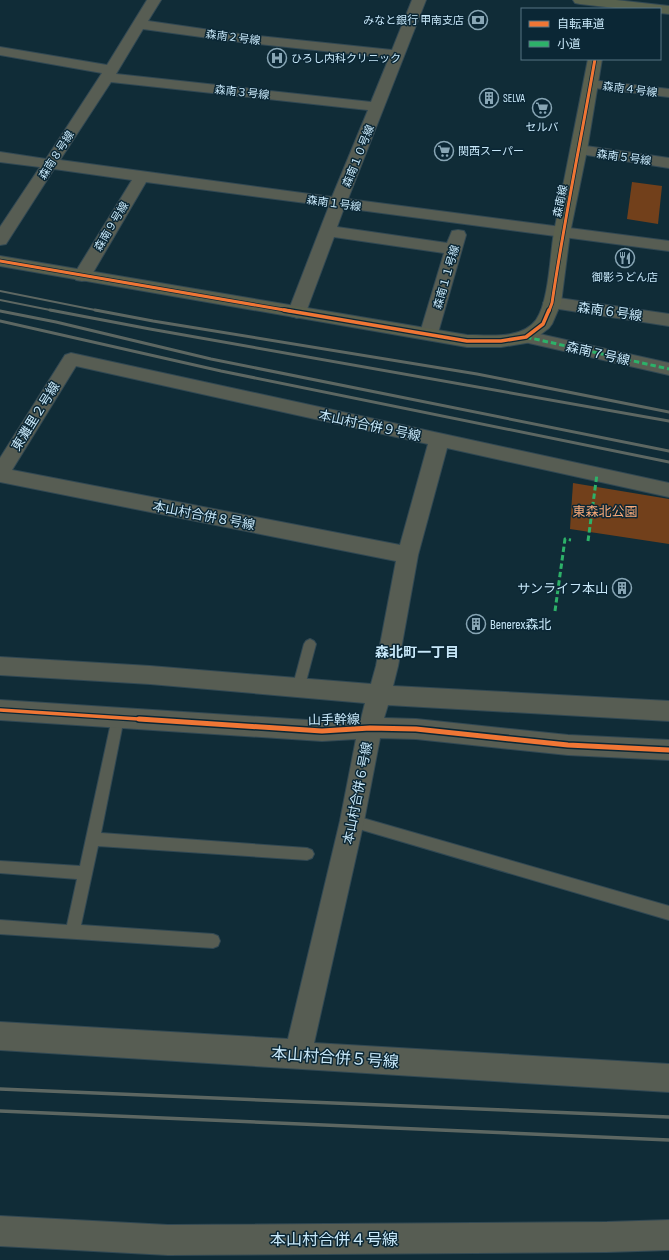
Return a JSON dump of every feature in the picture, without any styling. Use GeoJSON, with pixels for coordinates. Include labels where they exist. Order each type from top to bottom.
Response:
{"type":"FeatureCollection","features":[{"type":"Feature","properties":{"kind":"highway"},"geometry":{"type":"LineString","coordinates":[[580,0],[647,8]]}},
{"type":"Feature","properties":{"kind":"street","name":"森南８号線"},"geometry":{"type":"LineString","coordinates":[[0,240],[110,73],[154,0]]}},
{"type":"Feature","properties":{"kind":"street","name":"森南１０号線"},"geometry":{"type":"LineString","coordinates":[[297,312],[327,231],[419,0]]}},
{"type":"Feature","properties":{"kind":"street","name":"森南２号線"},"geometry":{"type":"LineString","coordinates":[[140,24],[231,37],[398,55]]}},
{"type":"Feature","properties":{"kind":"street","name":"森南３号線"},"geometry":{"type":"LineString","coordinates":[[0,51],[110,73],[377,107]]}},
{"type":"Feature","properties":{"kind":"street","name":"森南線"},"geometry":{"type":"LineString","coordinates":[[526,337],[542,324],[552,303],[562,233],[579,150],[595,60]]}},
{"type":"Feature","properties":{"kind":"street","name":"森南４号線"},"geometry":{"type":"LineString","coordinates":[[591,84],[669,93]]}},
{"type":"Feature","properties":{"kind":"street","name":"森南５号線"},"geometry":{"type":"LineString","coordinates":[[579,150],[669,163]]}},
{"type":"Feature","properties":{"kind":"street","name":"森南１号線"},"geometry":{"type":"LineString","coordinates":[[0,157],[562,233],[669,243]]}},
{"type":"Feature","properties":{"kind":"street","name":"森南９号線"},"geometry":{"type":"LineString","coordinates":[[82,276],[141,177]]}},
{"type":"Feature","properties":{"kind":"street","name":"森南１１号線"},"geometry":{"type":"LineString","coordinates":[[429,333],[462,220]]}},
{"type":"Feature","properties":{"kind":"street"},"geometry":{"type":"LineString","coordinates":[[327,231],[454,249]]}},
{"type":"Feature","properties":{"kind":"street"},"geometry":{"type":"LineString","coordinates":[[0,261],[82,276],[429,333],[467,341],[501,341],[526,337]]}},
{"type":"Feature","properties":{"kind":"street","name":"森南６号線"},"geometry":{"type":"LineString","coordinates":[[552,303],[669,320]]}},
{"type":"Feature","properties":{"kind":"street","name":"森南７号線"},"geometry":{"type":"LineString","coordinates":[[526,337],[669,370]]}},
{"type":"Feature","properties":{"kind":"street","name":"本山村合併９号線"},"geometry":{"type":"LineString","coordinates":[[71,359],[669,490]]}},
{"type":"Feature","properties":{"kind":"street","name":"東灘里２号線"},"geometry":{"type":"LineString","coordinates":[[2,466],[71,359]]}},
{"type":"Feature","properties":{"kind":"street","name":"本山村合併６号線"},"geometry":{"type":"LineString","coordinates":[[298,1054],[352,822],[370,728],[387,666],[408,555],[439,440]]}},
{"type":"Feature","properties":{"kind":"street","name":"本山村合併８号線"},"geometry":{"type":"LineString","coordinates":[[2,466],[408,555]]}},
{"type":"Feature","properties":{"kind":"street","name":"山手幹線"},"geometry":{"type":"LineString","coordinates":[[0,666],[150,675],[379,694],[669,711]]}},
{"type":"Feature","properties":{"kind":"street","name":"山手幹線"},"geometry":{"type":"LineString","coordinates":[[0,710],[322,731],[370,728],[416,729],[568,745],[669,750]]}},
{"type":"Feature","properties":{"kind":"street","name":"本山村合併５号線"},"geometry":{"type":"LineString","coordinates":[[0,1036],[669,1078]]}},
{"type":"Feature","properties":{"kind":"street","name":"本山村合併４号線"},"geometry":{"type":"LineString","coordinates":[[0,1231],[168,1240],[599,1237],[669,1235]]}},
{"type":"Feature","properties":{"kind":"lane"},"geometry":{"type":"LineString","coordinates":[[298,688],[310,644]]}},
{"type":"Feature","properties":{"kind":"lane"},"geometry":{"type":"LineString","coordinates":[[73,932],[118,718]]}},
{"type":"Feature","properties":{"kind":"lane"},"geometry":{"type":"LineString","coordinates":[[352,822],[669,913]]}},
{"type":"Feature","properties":{"kind":"lane"},"geometry":{"type":"LineString","coordinates":[[93,839],[307,854]]}},
{"type":"Feature","properties":{"kind":"lane"},"geometry":{"type":"LineString","coordinates":[[0,867],[85,873]]}},
{"type":"Feature","properties":{"kind":"lane"},"geometry":{"type":"LineString","coordinates":[[0,927],[213,941]]}},
{"type":"Feature","properties":{"kind":"green space"},"geometry":{"type":"Polygon","coordinates":[[[632,182],[662,186],[658,224],[627,219],[632,182]]]}},
{"type":"Feature","properties":{"kind":"green space","name":"東森北公園"},"geometry":{"type":"Polygon","coordinates":[[[573,483],[669,499],[669,544],[570,529],[573,483]]]}},
{"type":"Feature","properties":{"kind":"railway"},"geometry":{"type":"LineString","coordinates":[[0,291],[95,310]]}},
{"type":"Feature","properties":{"kind":"railway"},"geometry":{"type":"LineString","coordinates":[[0,300],[50,310]]}},
{"type":"Feature","properties":{"kind":"railway"},"geometry":{"type":"LineString","coordinates":[[50,310],[669,421]]}},
{"type":"Feature","properties":{"kind":"railway"},"geometry":{"type":"LineString","coordinates":[[50,310],[55,311]]}},
{"type":"Feature","properties":{"kind":"railway"},"geometry":{"type":"LineString","coordinates":[[95,310],[153,321],[477,374],[669,412]]}},
{"type":"Feature","properties":{"kind":"railway"},"geometry":{"type":"LineString","coordinates":[[95,310],[100,311]]}},
{"type":"Feature","properties":{"kind":"railway"},"geometry":{"type":"LineString","coordinates":[[0,311],[56,322],[211,359],[669,451]]}},
{"type":"Feature","properties":{"kind":"railway"},"geometry":{"type":"LineString","coordinates":[[0,321],[221,371],[669,462]]}},
{"type":"Feature","properties":{"kind":"railway"},"geometry":{"type":"LineString","coordinates":[[0,1089],[669,1117]]}},
{"type":"Feature","properties":{"kind":"railway"},"geometry":{"type":"LineString","coordinates":[[0,1111],[669,1140]]}},
{"type":"Feature","properties":{"kind":"marked path"},"geometry":{"type":"LineString","coordinates":[[526,337],[669,369]]}},
{"type":"Feature","properties":{"kind":"marked path"},"geometry":{"type":"LineString","coordinates":[[588,541],[597,474]]}},
{"type":"Feature","properties":{"kind":"marked path"},"geometry":{"type":"LineString","coordinates":[[555,611],[565,539],[571,540]]}},
{"type":"Feature","properties":{"kind":"cycle path"},"geometry":{"type":"LineString","coordinates":[[0,261],[467,341],[501,341],[526,337],[543,324],[552,303],[562,233],[579,150],[595,60]]}},
{"type":"Feature","properties":{"kind":"cycle path"},"geometry":{"type":"LineString","coordinates":[[0,710],[322,731],[370,728],[416,729],[568,745],[669,750]]}},
{"type":"Feature","properties":{"kind":"place","name":"みなと銀行 甲南支店"},"geometry":{"type":"Point","coordinates":[478,20]}},
{"type":"Feature","properties":{"kind":"place","name":"ひろし内科クリニック"},"geometry":{"type":"Point","coordinates":[277,58]}},
{"type":"Feature","properties":{"kind":"place","name":"SELVA"},"geometry":{"type":"Point","coordinates":[489,98]}},
{"type":"Feature","properties":{"kind":"place","name":"セルバ"},"geometry":{"type":"Point","coordinates":[542,108]}},
{"type":"Feature","properties":{"kind":"place","name":"関西スーパー"},"geometry":{"type":"Point","coordinates":[444,151]}},
{"type":"Feature","properties":{"kind":"place","name":"御影うどん店"},"geometry":{"type":"Point","coordinates":[625,258]}},
{"type":"Feature","properties":{"kind":"place","name":"サンライフ本山"},"geometry":{"type":"Point","coordinates":[622,588]}},
{"type":"Feature","properties":{"kind":"place","name":"Benerex森北"},"geometry":{"type":"Point","coordinates":[476,624]}},
{"type":"Feature","properties":{"kind":"district","name":"森北町一丁目"},"geometry":{"type":"Point","coordinates":[417,652]}}]}
